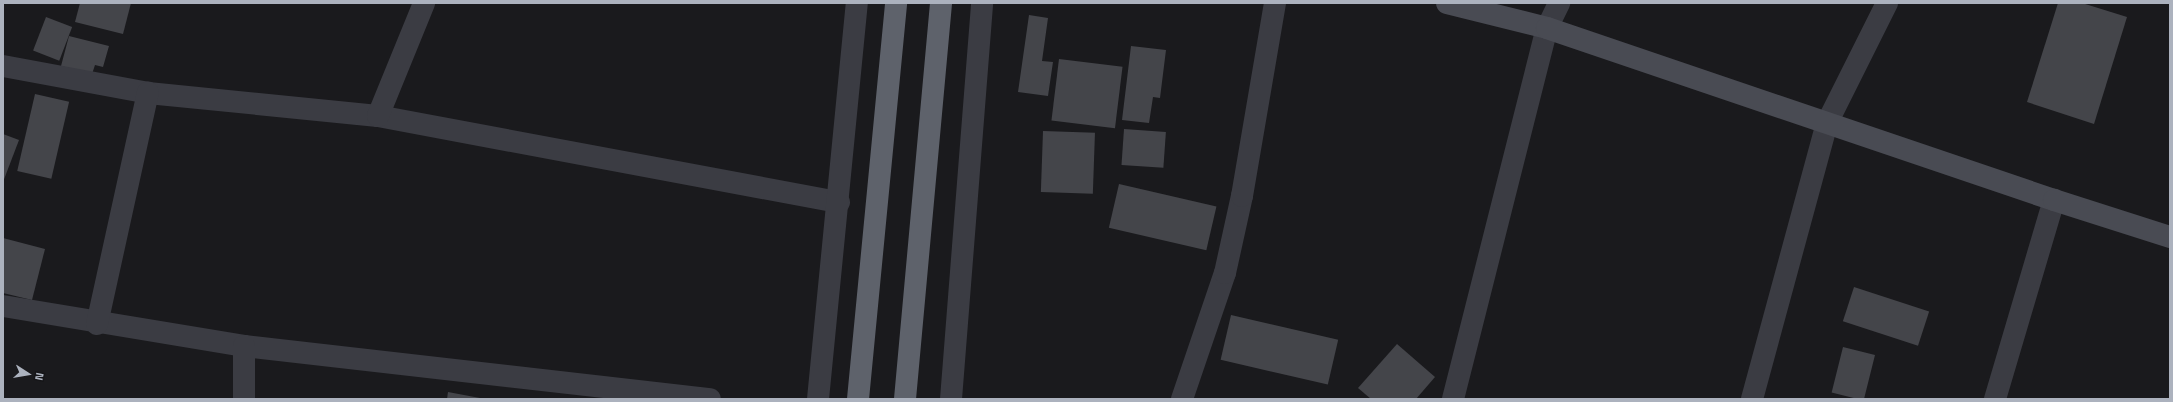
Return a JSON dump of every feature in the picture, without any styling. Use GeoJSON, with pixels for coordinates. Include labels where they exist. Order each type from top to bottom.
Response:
{"type":"FeatureCollection","features":[{"type":"Feature","properties":{"kind":"highway"},"geometry":{"type":"LineString","coordinates":[[858,399],[896,3]]}},
{"type":"Feature","properties":{"kind":"highway"},"geometry":{"type":"LineString","coordinates":[[905,399],[941,3]]}},
{"type":"Feature","properties":{"kind":"main road"},"geometry":{"type":"LineString","coordinates":[[1447,3],[1547,28],[2054,200],[2170,237]]}},
{"type":"Feature","properties":{"kind":"street"},"geometry":{"type":"LineString","coordinates":[[378,116],[424,3]]}},
{"type":"Feature","properties":{"kind":"street"},"geometry":{"type":"LineString","coordinates":[[818,399],[857,3]]}},
{"type":"Feature","properties":{"kind":"street"},"geometry":{"type":"LineString","coordinates":[[951,399],[982,3]]}},
{"type":"Feature","properties":{"kind":"street"},"geometry":{"type":"LineString","coordinates":[[1182,399],[1225,273],[1242,196],[1275,3]]}},
{"type":"Feature","properties":{"kind":"street"},"geometry":{"type":"LineString","coordinates":[[1452,399],[1547,28],[1560,3]]}},
{"type":"Feature","properties":{"kind":"street"},"geometry":{"type":"LineString","coordinates":[[1752,399],[1827,123],[1887,3]]}},
{"type":"Feature","properties":{"kind":"street"},"geometry":{"type":"LineString","coordinates":[[3,66],[148,93],[378,116],[838,202]]}},
{"type":"Feature","properties":{"kind":"street"},"geometry":{"type":"LineString","coordinates":[[97,324],[148,93]]}},
{"type":"Feature","properties":{"kind":"street"},"geometry":{"type":"LineString","coordinates":[[1995,399],[2054,200]]}},
{"type":"Feature","properties":{"kind":"street"},"geometry":{"type":"LineString","coordinates":[[3,306],[97,324],[244,346],[710,399]]}},
{"type":"Feature","properties":{"kind":"street"},"geometry":{"type":"LineString","coordinates":[[244,346],[244,399]]}},
{"type":"Feature","properties":{"kind":"building"},"geometry":{"type":"Polygon","coordinates":[[[80,3],[131,3],[123,34],[75,22],[80,3]]]}},
{"type":"Feature","properties":{"kind":"building"},"geometry":{"type":"Polygon","coordinates":[[[2058,3],[2082,3],[2127,17],[2094,124],[2027,102],[2058,3]]]}},
{"type":"Feature","properties":{"kind":"building"},"geometry":{"type":"Polygon","coordinates":[[[1029,15],[1048,18],[1042,61],[1053,62],[1048,96],[1018,92],[1029,15]]]}},
{"type":"Feature","properties":{"kind":"building"},"geometry":{"type":"Polygon","coordinates":[[[46,17],[72,27],[59,61],[33,51],[46,17]]]}},
{"type":"Feature","properties":{"kind":"building"},"geometry":{"type":"Polygon","coordinates":[[[69,36],[109,46],[103,67],[95,65],[92,74],[61,66],[69,36]]]}},
{"type":"Feature","properties":{"kind":"building"},"geometry":{"type":"Polygon","coordinates":[[[1131,46],[1166,50],[1160,98],[1153,97],[1149,123],[1122,120],[1131,46]]]}},
{"type":"Feature","properties":{"kind":"building"},"geometry":{"type":"Polygon","coordinates":[[[1059,59],[1123,67],[1115,128],[1051,121],[1059,59]]]}},
{"type":"Feature","properties":{"kind":"building"},"geometry":{"type":"Polygon","coordinates":[[[35,94],[69,102],[51,179],[17,171],[35,94]]]}},
{"type":"Feature","properties":{"kind":"building"},"geometry":{"type":"Polygon","coordinates":[[[1124,129],[1166,132],[1163,168],[1121,165],[1124,129]]]}},
{"type":"Feature","properties":{"kind":"building"},"geometry":{"type":"Polygon","coordinates":[[[1043,131],[1095,133],[1093,194],[1041,192],[1043,131]]]}},
{"type":"Feature","properties":{"kind":"building"},"geometry":{"type":"Polygon","coordinates":[[[3,134],[19,140],[3,182],[3,134]]]}},
{"type":"Feature","properties":{"kind":"building"},"geometry":{"type":"Polygon","coordinates":[[[1119,184],[1216,206],[1206,250],[1109,228],[1119,184]]]}},
{"type":"Feature","properties":{"kind":"building"},"geometry":{"type":"Polygon","coordinates":[[[3,238],[45,249],[32,300],[3,293],[3,238]]]}},
{"type":"Feature","properties":{"kind":"building"},"geometry":{"type":"Polygon","coordinates":[[[1854,287],[1929,311],[1918,346],[1843,321],[1854,287]]]}},
{"type":"Feature","properties":{"kind":"building"},"geometry":{"type":"Polygon","coordinates":[[[1231,315],[1338,340],[1328,385],[1221,360],[1231,315]]]}},
{"type":"Feature","properties":{"kind":"building"},"geometry":{"type":"Polygon","coordinates":[[[1397,344],[1435,377],[1416,399],[1371,399],[1358,388],[1397,344]]]}},
{"type":"Feature","properties":{"kind":"building"},"geometry":{"type":"Polygon","coordinates":[[[1843,347],[1875,355],[1864,399],[1857,399],[1832,393],[1843,347]]]}},
{"type":"Feature","properties":{"kind":"building"},"geometry":{"type":"Polygon","coordinates":[[[448,392],[480,398],[480,399],[447,399],[448,392]]]}}]}
